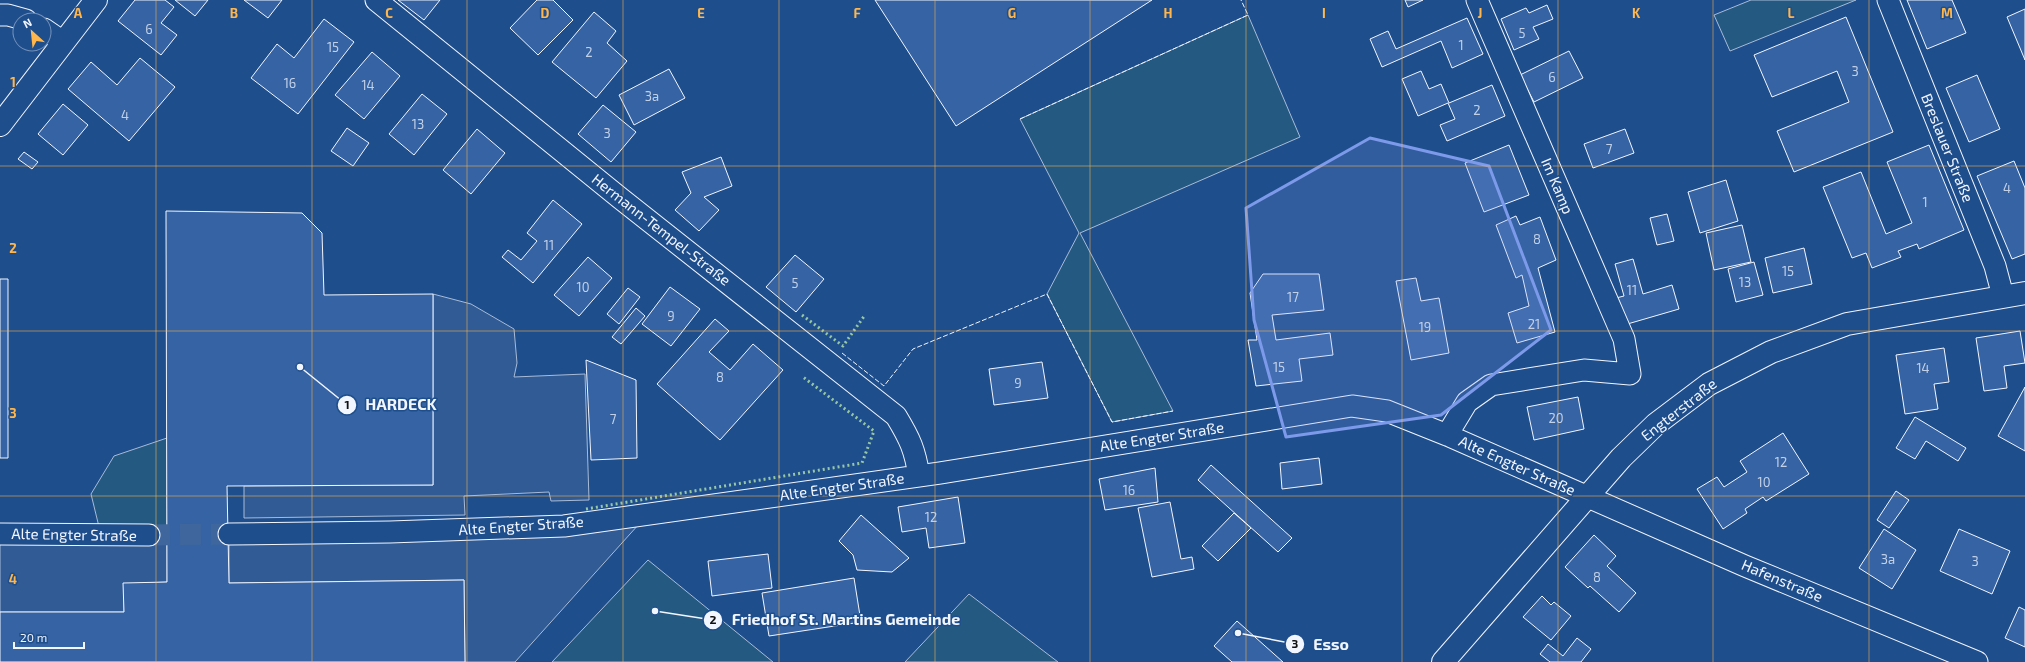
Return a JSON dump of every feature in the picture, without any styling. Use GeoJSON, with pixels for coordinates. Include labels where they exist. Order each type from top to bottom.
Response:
{"type":"FeatureCollection","features":[{"type":"Feature","properties":{"kind":"main road"},"geometry":{"type":"LineString","coordinates":[[0,125],[96,0]]}},
{"type":"Feature","properties":{"kind":"main road","name":"Engterstraße"},"geometry":{"type":"LineString","coordinates":[[1443,662],[1621,458],[1656,424],[1709,384],[1760,356],[1847,324],[2025,293]]}},
{"type":"Feature","properties":{"kind":"street","name":"Hermann-Tempel-Straße"},"geometry":{"type":"LineString","coordinates":[[376,0],[620,198],[896,416],[915,450],[920,476]]}},
{"type":"Feature","properties":{"kind":"street","name":"Im Kamp"},"geometry":{"type":"LineString","coordinates":[[1477,0],[1624,339],[1630,374]]}},
{"type":"Feature","properties":{"kind":"street","name":"Breslauer Straße"},"geometry":{"type":"LineString","coordinates":[[1888,0],[1995,266],[2003,296]]}},
{"type":"Feature","properties":{"kind":"street"},"geometry":{"type":"LineString","coordinates":[[0,15],[12,16]]}},
{"type":"Feature","properties":{"kind":"street"},"geometry":{"type":"LineString","coordinates":[[52,34],[63,42]]}},
{"type":"Feature","properties":{"kind":"street","name":"Alte Engter Straße"},"geometry":{"type":"LineString","coordinates":[[1447,435],[1467,402],[1491,385],[1584,370],[1630,374]]}},
{"type":"Feature","properties":{"kind":"street","name":"Alte Engter Straße"},"geometry":{"type":"LineString","coordinates":[[229,534],[390,532],[564,526],[920,476],[1352,406],[1387,410],[1588,497]]}},
{"type":"Feature","properties":{"kind":"street","name":"Hafenstraße"},"geometry":{"type":"LineString","coordinates":[[1588,497],[1745,566],[1977,662]]}},
{"type":"Feature","properties":{"kind":"street","name":"Alte Engter Straße"},"geometry":{"type":"LineString","coordinates":[[0,534],[149,535]]}},
{"type":"Feature","properties":{"kind":"highlighted area"},"geometry":{"type":"Polygon","coordinates":[[[1370,138],[1489,166],[1551,330],[1441,415],[1286,437],[1254,320],[1246,208],[1370,138]]]}},
{"type":"Feature","properties":{"kind":"shaded area"},"geometry":{"type":"Polygon","coordinates":[[[1751,0],[1856,0],[1730,51],[1714,15],[1751,0]]]}},
{"type":"Feature","properties":{"kind":"shaded area"},"geometry":{"type":"Polygon","coordinates":[[[1248,15],[1300,137],[1080,233],[1173,411],[1112,422],[1047,294],[1079,233],[1020,119],[1248,15]]]}},
{"type":"Feature","properties":{"kind":"shaded area"},"geometry":{"type":"Polygon","coordinates":[[[433,294],[471,304],[514,329],[517,363],[514,377],[585,374],[589,500],[551,501],[549,492],[464,496],[465,515],[244,518],[244,486],[433,485],[433,294]]]}},
{"type":"Feature","properties":{"kind":"shaded area"},"geometry":{"type":"Polygon","coordinates":[[[167,438],[167,535],[101,535],[91,494],[114,456],[167,438]]]}},
{"type":"Feature","properties":{"kind":"shaded area"},"geometry":{"type":"Polygon","coordinates":[[[648,514],[515,662],[465,662],[464,580],[229,583],[229,534],[648,514]]]}},
{"type":"Feature","properties":{"kind":"shaded area"},"geometry":{"type":"Polygon","coordinates":[[[0,534],[167,535],[167,582],[124,584],[124,612],[0,612],[0,534]]]}},
{"type":"Feature","properties":{"kind":"shaded area"},"geometry":{"type":"Polygon","coordinates":[[[648,560],[773,662],[552,662],[648,560]]]}},
{"type":"Feature","properties":{"kind":"shaded area"},"geometry":{"type":"Polygon","coordinates":[[[969,594],[1058,662],[905,662],[969,594]]]}},
{"type":"Feature","properties":{"kind":"building"},"geometry":{"type":"Polygon","coordinates":[[[135,0],[165,0],[174,7],[161,23],[177,35],[161,55],[118,21],[135,0]]]}},
{"type":"Feature","properties":{"kind":"building"},"geometry":{"type":"Polygon","coordinates":[[[175,0],[208,0],[195,16],[175,0]]]}},
{"type":"Feature","properties":{"kind":"building"},"geometry":{"type":"Polygon","coordinates":[[[244,0],[282,0],[268,18],[244,0]]]}},
{"type":"Feature","properties":{"kind":"building"},"geometry":{"type":"Polygon","coordinates":[[[398,0],[440,0],[424,20],[398,0]]]}},
{"type":"Feature","properties":{"kind":"building"},"geometry":{"type":"Polygon","coordinates":[[[537,0],[553,0],[573,20],[538,55],[510,28],[537,0]]]}},
{"type":"Feature","properties":{"kind":"building"},"geometry":{"type":"Polygon","coordinates":[[[875,0],[1152,0],[956,126],[875,0]]]}},
{"type":"Feature","properties":{"kind":"building"},"geometry":{"type":"Polygon","coordinates":[[[1405,0],[1423,0],[1408,7],[1405,0]]]}},
{"type":"Feature","properties":{"kind":"building"},"geometry":{"type":"Polygon","coordinates":[[[1907,0],[1952,0],[1966,33],[1927,49],[1907,0]]]}},
{"type":"Feature","properties":{"kind":"building"},"geometry":{"type":"Polygon","coordinates":[[[1547,5],[1553,19],[1533,27],[1539,39],[1514,50],[1501,19],[1526,8],[1529,13],[1547,5]]]}},
{"type":"Feature","properties":{"kind":"building"},"geometry":{"type":"Polygon","coordinates":[[[2025,9],[2025,60],[2007,17],[2025,9]]]}},
{"type":"Feature","properties":{"kind":"building"},"geometry":{"type":"Polygon","coordinates":[[[594,12],[616,31],[607,43],[627,61],[596,98],[552,62],[594,12]]]}},
{"type":"Feature","properties":{"kind":"building"},"geometry":{"type":"Polygon","coordinates":[[[1846,17],[1893,132],[1794,172],[1777,131],[1849,102],[1837,71],[1772,97],[1754,55],[1846,17]]]}},
{"type":"Feature","properties":{"kind":"building"},"geometry":{"type":"Polygon","coordinates":[[[1467,18],[1483,54],[1452,68],[1441,41],[1382,67],[1370,39],[1388,31],[1396,49],[1467,18]]]}},
{"type":"Feature","properties":{"kind":"building"},"geometry":{"type":"Polygon","coordinates":[[[324,19],[354,42],[298,114],[251,78],[277,44],[294,58],[324,19]]]}},
{"type":"Feature","properties":{"kind":"building"},"geometry":{"type":"Polygon","coordinates":[[[1569,51],[1583,78],[1534,102],[1520,75],[1569,51]]]}},
{"type":"Feature","properties":{"kind":"building"},"geometry":{"type":"Polygon","coordinates":[[[372,52],[400,76],[364,119],[335,95],[372,52]]]}},
{"type":"Feature","properties":{"kind":"building"},"geometry":{"type":"Polygon","coordinates":[[[140,58],[175,87],[129,141],[68,89],[91,62],[117,85],[140,58]]]}},
{"type":"Feature","properties":{"kind":"building"},"geometry":{"type":"Polygon","coordinates":[[[669,69],[685,98],[634,125],[619,95],[669,69]]]}},
{"type":"Feature","properties":{"kind":"building"},"geometry":{"type":"Polygon","coordinates":[[[1421,71],[1429,89],[1441,84],[1449,103],[1492,85],[1505,116],[1447,141],[1440,125],[1455,119],[1448,103],[1418,116],[1402,79],[1421,71]]]}},
{"type":"Feature","properties":{"kind":"building"},"geometry":{"type":"Polygon","coordinates":[[[1977,75],[2000,129],[1969,142],[1946,88],[1977,75]]]}},
{"type":"Feature","properties":{"kind":"building"},"geometry":{"type":"Polygon","coordinates":[[[422,94],[447,114],[414,155],[389,134],[422,94]]]}},
{"type":"Feature","properties":{"kind":"building"},"geometry":{"type":"Polygon","coordinates":[[[63,104],[88,125],[63,155],[38,134],[63,104]]]}},
{"type":"Feature","properties":{"kind":"building"},"geometry":{"type":"Polygon","coordinates":[[[603,105],[636,132],[611,162],[578,134],[603,105]]]}},
{"type":"Feature","properties":{"kind":"building"},"geometry":{"type":"Polygon","coordinates":[[[347,128],[369,143],[353,166],[331,151],[347,128]]]}},
{"type":"Feature","properties":{"kind":"building"},"geometry":{"type":"Polygon","coordinates":[[[477,129],[505,153],[471,194],[443,170],[477,129]]]}},
{"type":"Feature","properties":{"kind":"building"},"geometry":{"type":"Polygon","coordinates":[[[1625,129],[1634,153],[1593,168],[1584,144],[1625,129]]]}},
{"type":"Feature","properties":{"kind":"building"},"geometry":{"type":"Polygon","coordinates":[[[1509,145],[1529,195],[1484,212],[1465,163],[1509,145]]]}},
{"type":"Feature","properties":{"kind":"building"},"geometry":{"type":"Polygon","coordinates":[[[1929,145],[1964,230],[1919,249],[1917,244],[1898,251],[1901,257],[1872,268],[1866,253],[1852,258],[1823,187],[1861,172],[1886,234],[1912,223],[1887,162],[1929,145]]]}},
{"type":"Feature","properties":{"kind":"building"},"geometry":{"type":"Polygon","coordinates":[[[24,152],[38,162],[32,169],[18,159],[24,152]]]}},
{"type":"Feature","properties":{"kind":"building"},"geometry":{"type":"Polygon","coordinates":[[[721,157],[732,186],[704,197],[719,210],[699,231],[675,210],[691,193],[682,172],[721,157]]]}},
{"type":"Feature","properties":{"kind":"building"},"geometry":{"type":"Polygon","coordinates":[[[2014,161],[2025,188],[2025,254],[2012,259],[1977,176],[2014,161]]]}},
{"type":"Feature","properties":{"kind":"building"},"geometry":{"type":"Polygon","coordinates":[[[1726,180],[1738,221],[1700,233],[1688,192],[1726,180]]]}},
{"type":"Feature","properties":{"kind":"building"},"geometry":{"type":"Polygon","coordinates":[[[553,200],[582,224],[533,283],[502,257],[508,250],[521,260],[537,241],[527,233],[553,200]]]}},
{"type":"Feature","properties":{"kind":"building"},"geometry":{"type":"Polygon","coordinates":[[[166,211],[302,213],[322,233],[324,295],[433,294],[433,485],[227,486],[229,583],[464,580],[465,662],[0,662],[0,612],[124,612],[123,583],[167,582],[166,211]]]}},
{"type":"Feature","properties":{"kind":"building"},"geometry":{"type":"Polygon","coordinates":[[[1667,214],[1674,241],[1657,245],[1650,218],[1667,214]]]}},
{"type":"Feature","properties":{"kind":"building"},"geometry":{"type":"Polygon","coordinates":[[[1516,216],[1520,225],[1540,217],[1556,260],[1538,268],[1555,332],[1517,343],[1508,313],[1529,306],[1522,275],[1516,278],[1496,225],[1516,216]]]}},
{"type":"Feature","properties":{"kind":"building"},"geometry":{"type":"Polygon","coordinates":[[[1742,225],[1751,262],[1714,270],[1706,233],[1742,225]]]}},
{"type":"Feature","properties":{"kind":"building"},"geometry":{"type":"Polygon","coordinates":[[[1804,248],[1812,284],[1773,293],[1765,258],[1804,248]]]}},
{"type":"Feature","properties":{"kind":"building"},"geometry":{"type":"Polygon","coordinates":[[[795,255],[824,279],[796,312],[766,287],[795,255]]]}},
{"type":"Feature","properties":{"kind":"building"},"geometry":{"type":"Polygon","coordinates":[[[588,257],[612,278],[579,316],[554,295],[588,257]]]}},
{"type":"Feature","properties":{"kind":"building"},"geometry":{"type":"Polygon","coordinates":[[[1633,259],[1643,294],[1672,285],[1679,309],[1624,325],[1616,298],[1624,296],[1615,264],[1633,259]]]}},
{"type":"Feature","properties":{"kind":"building"},"geometry":{"type":"Polygon","coordinates":[[[1754,262],[1763,295],[1736,302],[1728,269],[1754,262]]]}},
{"type":"Feature","properties":{"kind":"building"},"geometry":{"type":"Polygon","coordinates":[[[1263,274],[1319,274],[1324,310],[1272,315],[1276,340],[1330,333],[1333,355],[1299,359],[1302,381],[1256,386],[1248,340],[1257,340],[1250,293],[1263,274]]]}},
{"type":"Feature","properties":{"kind":"building"},"geometry":{"type":"Polygon","coordinates":[[[1416,278],[1421,301],[1439,298],[1449,353],[1411,360],[1396,281],[1416,278]]]}},
{"type":"Feature","properties":{"kind":"building"},"geometry":{"type":"Polygon","coordinates":[[[0,279],[8,279],[8,458],[0,458],[0,279]]]}},
{"type":"Feature","properties":{"kind":"building"},"geometry":{"type":"Polygon","coordinates":[[[670,287],[700,309],[671,346],[642,324],[670,287]]]}},
{"type":"Feature","properties":{"kind":"building"},"geometry":{"type":"Polygon","coordinates":[[[628,288],[640,297],[619,324],[607,314],[628,288]]]}},
{"type":"Feature","properties":{"kind":"building"},"geometry":{"type":"Polygon","coordinates":[[[636,308],[645,316],[621,344],[612,337],[636,308]]]}},
{"type":"Feature","properties":{"kind":"building"},"geometry":{"type":"Polygon","coordinates":[[[715,319],[729,331],[709,352],[730,370],[753,344],[783,370],[720,440],[657,384],[715,319]]]}},
{"type":"Feature","properties":{"kind":"building"},"geometry":{"type":"Polygon","coordinates":[[[2020,331],[2025,363],[2004,366],[2007,388],[1984,391],[1976,338],[2020,331]]]}},
{"type":"Feature","properties":{"kind":"building"},"geometry":{"type":"Polygon","coordinates":[[[1944,348],[1949,382],[1934,384],[1938,409],[1905,414],[1896,355],[1944,348]]]}},
{"type":"Feature","properties":{"kind":"building"},"geometry":{"type":"Polygon","coordinates":[[[586,360],[636,380],[637,458],[591,460],[586,360]]]}},
{"type":"Feature","properties":{"kind":"building"},"geometry":{"type":"Polygon","coordinates":[[[1042,362],[1048,398],[994,405],[989,369],[1042,362]]]}},
{"type":"Feature","properties":{"kind":"building"},"geometry":{"type":"Polygon","coordinates":[[[2025,387],[2025,451],[1998,436],[2025,387]]]}},
{"type":"Feature","properties":{"kind":"building"},"geometry":{"type":"Polygon","coordinates":[[[1578,397],[1584,429],[1534,440],[1527,407],[1578,397]]]}},
{"type":"Feature","properties":{"kind":"building"},"geometry":{"type":"Polygon","coordinates":[[[1915,417],[1966,448],[1958,461],[1926,441],[1915,459],[1896,448],[1915,417]]]}},
{"type":"Feature","properties":{"kind":"building"},"geometry":{"type":"Polygon","coordinates":[[[1783,433],[1809,474],[1766,501],[1763,497],[1745,509],[1747,513],[1723,529],[1697,489],[1717,477],[1724,487],[1747,472],[1740,461],[1783,433]]]}},
{"type":"Feature","properties":{"kind":"building"},"geometry":{"type":"Polygon","coordinates":[[[1319,458],[1322,484],[1282,489],[1280,463],[1319,458]]]}},
{"type":"Feature","properties":{"kind":"building"},"geometry":{"type":"Polygon","coordinates":[[[1211,465],[1292,538],[1278,552],[1198,480],[1211,465]]]}},
{"type":"Feature","properties":{"kind":"building"},"geometry":{"type":"Polygon","coordinates":[[[1155,468],[1158,502],[1105,510],[1099,479],[1155,468]]]}},
{"type":"Feature","properties":{"kind":"building"},"geometry":{"type":"Polygon","coordinates":[[[1896,491],[1909,500],[1889,528],[1877,520],[1896,491]]]}},
{"type":"Feature","properties":{"kind":"building"},"geometry":{"type":"Polygon","coordinates":[[[958,497],[965,543],[929,548],[926,528],[902,532],[898,507],[958,497]]]}},
{"type":"Feature","properties":{"kind":"building"},"geometry":{"type":"Polygon","coordinates":[[[1170,502],[1181,559],[1192,557],[1194,569],[1152,577],[1138,508],[1170,502]]]}},
{"type":"Feature","properties":{"kind":"building"},"geometry":{"type":"Polygon","coordinates":[[[1234,513],[1251,528],[1218,561],[1202,546],[1234,513]]]}},
{"type":"Feature","properties":{"kind":"building"},"geometry":{"type":"Polygon","coordinates":[[[861,515],[909,558],[892,572],[857,570],[853,555],[839,541],[861,515]]]}},
{"type":"Feature","properties":{"kind":"building"},"geometry":{"type":"Polygon","coordinates":[[[1884,529],[1916,550],[1892,589],[1859,568],[1884,529]]]}},
{"type":"Feature","properties":{"kind":"building"},"geometry":{"type":"Polygon","coordinates":[[[1959,529],[2010,551],[1992,594],[1940,571],[1959,529]]]}},
{"type":"Feature","properties":{"kind":"building"},"geometry":{"type":"Polygon","coordinates":[[[1594,535],[1616,556],[1607,566],[1636,593],[1619,612],[1590,586],[1588,588],[1565,567],[1594,535]]]}},
{"type":"Feature","properties":{"kind":"building"},"geometry":{"type":"Polygon","coordinates":[[[768,554],[772,588],[712,596],[708,561],[768,554]]]}},
{"type":"Feature","properties":{"kind":"building"},"geometry":{"type":"Polygon","coordinates":[[[854,578],[861,622],[769,636],[762,593],[854,578]]]}},
{"type":"Feature","properties":{"kind":"building"},"geometry":{"type":"Polygon","coordinates":[[[1542,596],[1551,605],[1554,602],[1571,616],[1551,640],[1523,617],[1542,596]]]}},
{"type":"Feature","properties":{"kind":"building"},"geometry":{"type":"Polygon","coordinates":[[[2019,607],[2025,610],[2025,647],[2005,638],[2019,607]]]}},
{"type":"Feature","properties":{"kind":"building"},"geometry":{"type":"Polygon","coordinates":[[[1237,621],[1283,662],[1232,662],[1214,646],[1237,621]]]}},
{"type":"Feature","properties":{"kind":"building"},"geometry":{"type":"Polygon","coordinates":[[[1577,638],[1591,649],[1581,662],[1550,662],[1540,654],[1548,644],[1563,656],[1577,638]]]}},
{"type":"Feature","properties":{"kind":"tunnel"},"geometry":{"type":"LineString","coordinates":[[149,535],[229,534]]}},
{"type":"Feature","properties":{"kind":"hedge"},"geometry":{"type":"LineString","coordinates":[[802,315],[843,346],[865,315]]}},
{"type":"Feature","properties":{"kind":"hedge"},"geometry":{"type":"LineString","coordinates":[[586,509],[862,463],[874,431],[803,377]]}},
{"type":"Feature","properties":{"kind":"fence"},"geometry":{"type":"LineString","coordinates":[[1020,119],[1248,15],[1241,0]]}},
{"type":"Feature","properties":{"kind":"fence"},"geometry":{"type":"LineString","coordinates":[[842,353],[884,386],[913,349],[1047,294],[1112,422],[1173,411]]}},
{"type":"Feature","properties":{"kind":"place","name":"HARDECK"},"geometry":{"type":"Point","coordinates":[300,367]}},
{"type":"Feature","properties":{"kind":"place","name":"Friedhof St. Martins Gemeinde"},"geometry":{"type":"Point","coordinates":[655,611]}},
{"type":"Feature","properties":{"kind":"place","name":"Esso"},"geometry":{"type":"Point","coordinates":[1238,633]}}]}
